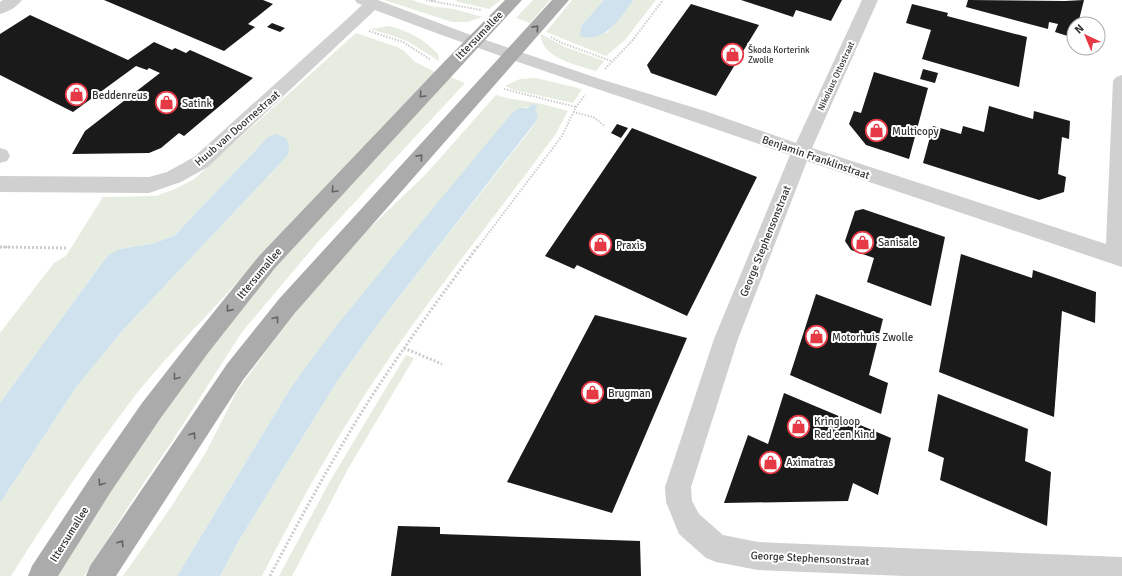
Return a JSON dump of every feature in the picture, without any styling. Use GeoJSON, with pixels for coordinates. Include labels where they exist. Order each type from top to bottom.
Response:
{"type":"FeatureCollection","features":[{"type":"Feature","properties":{"kind":"main road","name":"Ittersumallee"},"geometry":{"type":"LineString","coordinates":[[42,576],[101,484],[151,411],[200,346],[267,262],[514,0]]}},
{"type":"Feature","properties":{"kind":"main road"},"geometry":{"type":"LineString","coordinates":[[100,576],[231,379],[286,306],[561,0]]}},
{"type":"Feature","properties":{"kind":"street"},"geometry":{"type":"LineString","coordinates":[[0,9],[14,0]]}},
{"type":"Feature","properties":{"kind":"street","name":"Nikolaus Ottostraat"},"geometry":{"type":"LineString","coordinates":[[801,152],[870,0]]}},
{"type":"Feature","properties":{"kind":"street","name":"Benjamin Franklinstraat"},"geometry":{"type":"LineString","coordinates":[[368,2],[473,42],[1119,257]]}},
{"type":"Feature","properties":{"kind":"street","name":"Huub van Doornestraat"},"geometry":{"type":"LineString","coordinates":[[0,184],[137,186],[161,182],[174,177],[201,162],[352,24],[368,2]]}},
{"type":"Feature","properties":{"kind":"street"},"geometry":{"type":"LineString","coordinates":[[1119,257],[1122,81]]}},
{"type":"Feature","properties":{"kind":"street","name":"George Stephensonstraat"},"geometry":{"type":"LineString","coordinates":[[801,152],[726,338],[678,487],[679,502],[688,524],[716,548],[758,556],[1122,571]]}},
{"type":"Feature","properties":{"kind":"path"},"geometry":{"type":"LineString","coordinates":[[426,0],[437,0]]}},
{"type":"Feature","properties":{"kind":"path"},"geometry":{"type":"LineString","coordinates":[[270,576],[312,498],[344,443],[404,348],[439,298],[562,136],[573,112],[594,83],[611,61],[632,41],[663,0]]}},
{"type":"Feature","properties":{"kind":"path"},"geometry":{"type":"LineString","coordinates":[[573,112],[593,117],[605,126]]}},
{"type":"Feature","properties":{"kind":"path"},"geometry":{"type":"LineString","coordinates":[[0,247],[67,248]]}},
{"type":"Feature","properties":{"kind":"path"},"geometry":{"type":"LineString","coordinates":[[404,348],[442,364]]}},
{"type":"Feature","properties":{"kind":"shaded area"},"geometry":{"type":"Polygon","coordinates":[[[384,0],[412,0],[430,6],[454,9],[482,17],[467,22],[452,22],[384,0]]]}},
{"type":"Feature","properties":{"kind":"shaded area"},"geometry":{"type":"Polygon","coordinates":[[[501,0],[489,9],[455,1],[501,0]]]}},
{"type":"Feature","properties":{"kind":"shaded area"},"geometry":{"type":"Polygon","coordinates":[[[533,0],[550,0],[530,23],[516,18],[533,0]]]}},
{"type":"Feature","properties":{"kind":"shaded area"},"geometry":{"type":"Polygon","coordinates":[[[572,0],[604,0],[581,26],[607,33],[634,0],[656,0],[624,41],[606,56],[546,32],[572,0]]]}},
{"type":"Feature","properties":{"kind":"shaded area"},"geometry":{"type":"Polygon","coordinates":[[[389,26],[403,30],[421,40],[438,54],[439,61],[409,42],[370,29],[389,26]]]}},
{"type":"Feature","properties":{"kind":"shaded area"},"geometry":{"type":"Polygon","coordinates":[[[356,33],[397,47],[403,50],[415,62],[435,72],[333,178],[148,379],[120,415],[56,506],[11,576],[0,576],[0,503],[77,386],[123,330],[288,155],[268,137],[174,236],[151,244],[120,249],[102,263],[0,403],[0,333],[54,263],[66,256],[103,197],[156,196],[175,189],[194,179],[356,33]]]}},
{"type":"Feature","properties":{"kind":"shaded area"},"geometry":{"type":"Polygon","coordinates":[[[541,34],[565,47],[604,61],[596,71],[570,63],[553,55],[547,49],[542,42],[541,34]]]}},
{"type":"Feature","properties":{"kind":"shaded area"},"geometry":{"type":"Polygon","coordinates":[[[450,77],[465,83],[317,243],[242,332],[84,576],[55,576],[131,460],[204,357],[277,265],[450,77]]]}},
{"type":"Feature","properties":{"kind":"shaded area"},"geometry":{"type":"Polygon","coordinates":[[[536,78],[582,89],[573,103],[514,90],[505,86],[520,79],[536,78]]]}},
{"type":"Feature","properties":{"kind":"shaded area"},"geometry":{"type":"Polygon","coordinates":[[[496,95],[568,111],[555,135],[434,296],[394,351],[358,405],[292,518],[262,576],[220,576],[238,542],[336,383],[381,320],[531,129],[537,120],[535,111],[538,106],[520,108],[290,389],[177,576],[123,576],[169,510],[206,452],[237,391],[317,285],[354,243],[426,174],[496,95]]]}},
{"type":"Feature","properties":{"kind":"shaded area"},"geometry":{"type":"Polygon","coordinates":[[[406,355],[414,358],[349,467],[292,576],[279,576],[330,481],[406,355]]]}},
{"type":"Feature","properties":{"kind":"water"},"geometry":{"type":"Polygon","coordinates":[[[604,0],[634,0],[618,21],[605,33],[589,37],[580,36],[581,26],[604,0]]]}},
{"type":"Feature","properties":{"kind":"water"},"geometry":{"type":"Polygon","coordinates":[[[532,104],[538,106],[535,111],[538,115],[537,120],[381,320],[336,383],[238,542],[220,576],[177,576],[290,389],[333,330],[513,112],[520,108],[528,108],[532,104]]]}},
{"type":"Feature","properties":{"kind":"water"},"geometry":{"type":"Polygon","coordinates":[[[277,134],[286,138],[289,146],[288,155],[123,330],[77,386],[0,503],[0,403],[102,263],[109,255],[120,249],[151,244],[174,236],[268,137],[277,134]]]}},
{"type":"Feature","properties":{"kind":"building"},"geometry":{"type":"Polygon","coordinates":[[[104,0],[263,0],[273,4],[248,24],[255,27],[224,51],[104,0]]]}},
{"type":"Feature","properties":{"kind":"building"},"geometry":{"type":"Polygon","coordinates":[[[741,0],[842,0],[831,21],[796,10],[793,17],[741,0]]]}},
{"type":"Feature","properties":{"kind":"building"},"geometry":{"type":"Polygon","coordinates":[[[968,0],[1084,0],[1080,16],[1066,16],[1066,35],[1055,32],[1058,24],[1049,22],[1048,29],[966,7],[968,0]]]}},
{"type":"Feature","properties":{"kind":"building"},"geometry":{"type":"Polygon","coordinates":[[[691,4],[759,25],[716,96],[651,73],[647,65],[691,4]]]}},
{"type":"Feature","properties":{"kind":"building"},"geometry":{"type":"Polygon","coordinates":[[[912,4],[948,13],[947,16],[1027,37],[1019,87],[922,59],[931,30],[906,23],[912,4]]]}},
{"type":"Feature","properties":{"kind":"building"},"geometry":{"type":"Polygon","coordinates":[[[30,15],[128,60],[154,42],[172,50],[175,48],[186,53],[190,50],[253,78],[184,136],[179,133],[161,148],[149,153],[72,154],[85,131],[160,73],[149,68],[147,70],[136,66],[73,112],[0,75],[0,34],[30,15]]]}},
{"type":"Feature","properties":{"kind":"building"},"geometry":{"type":"Polygon","coordinates":[[[272,23],[285,28],[280,32],[267,27],[272,23]]]}},
{"type":"Feature","properties":{"kind":"building"},"geometry":{"type":"Polygon","coordinates":[[[923,69],[938,73],[935,83],[920,79],[923,69]]]}},
{"type":"Feature","properties":{"kind":"building"},"geometry":{"type":"Polygon","coordinates":[[[874,72],[928,88],[909,159],[866,145],[849,124],[854,111],[861,113],[874,72]]]}},
{"type":"Feature","properties":{"kind":"building"},"geometry":{"type":"Polygon","coordinates":[[[989,106],[1033,119],[1034,111],[1070,121],[1069,139],[1062,137],[1058,174],[1066,177],[1064,192],[1039,200],[923,163],[933,126],[961,134],[963,126],[984,132],[989,106]]]}},
{"type":"Feature","properties":{"kind":"building"},"geometry":{"type":"Polygon","coordinates":[[[617,124],[628,128],[621,138],[611,133],[617,124]]]}},
{"type":"Feature","properties":{"kind":"building"},"geometry":{"type":"Polygon","coordinates":[[[632,128],[757,177],[687,316],[577,265],[574,269],[545,256],[632,128]]]}},
{"type":"Feature","properties":{"kind":"building"},"geometry":{"type":"Polygon","coordinates":[[[863,209],[945,237],[931,306],[867,282],[874,258],[851,250],[845,241],[855,211],[863,209]]]}},
{"type":"Feature","properties":{"kind":"building"},"geometry":{"type":"Polygon","coordinates":[[[961,254],[1032,278],[1033,270],[1096,292],[1095,323],[1062,311],[1054,417],[939,372],[961,254]]]}},
{"type":"Feature","properties":{"kind":"building"},"geometry":{"type":"Polygon","coordinates":[[[816,294],[883,319],[869,375],[888,383],[881,414],[790,375],[816,294]]]}},
{"type":"Feature","properties":{"kind":"building"},"geometry":{"type":"Polygon","coordinates":[[[595,315],[687,338],[612,513],[507,482],[595,315]]]}},
{"type":"Feature","properties":{"kind":"building"},"geometry":{"type":"Polygon","coordinates":[[[784,393],[891,438],[878,495],[853,483],[848,501],[724,503],[748,435],[768,444],[784,393]]]}},
{"type":"Feature","properties":{"kind":"building"},"geometry":{"type":"Polygon","coordinates":[[[938,394],[1028,429],[1025,461],[1051,472],[1047,526],[940,480],[944,458],[928,451],[938,394]]]}},
{"type":"Feature","properties":{"kind":"building"},"geometry":{"type":"Polygon","coordinates":[[[398,526],[440,527],[440,534],[640,541],[641,576],[391,576],[398,526]]]}},
{"type":"Feature","properties":{"kind":"place","name":"Škoda Korterink Zwolle"},"geometry":{"type":"Point","coordinates":[732,55]}},
{"type":"Feature","properties":{"kind":"place","name":"Beddenreus"},"geometry":{"type":"Point","coordinates":[76,95]}},
{"type":"Feature","properties":{"kind":"place","name":"Satink"},"geometry":{"type":"Point","coordinates":[167,103]}},
{"type":"Feature","properties":{"kind":"place","name":"Multicopy"},"geometry":{"type":"Point","coordinates":[877,131]}},
{"type":"Feature","properties":{"kind":"place","name":"Sanisale"},"geometry":{"type":"Point","coordinates":[862,242]}},
{"type":"Feature","properties":{"kind":"place","name":"Praxis"},"geometry":{"type":"Point","coordinates":[600,245]}},
{"type":"Feature","properties":{"kind":"place","name":"Motorhuis Zwolle"},"geometry":{"type":"Point","coordinates":[816,337]}},
{"type":"Feature","properties":{"kind":"place","name":"Brugman"},"geometry":{"type":"Point","coordinates":[593,393]}},
{"type":"Feature","properties":{"kind":"place","name":"Kringloop Red een Kind"},"geometry":{"type":"Point","coordinates":[798,427]}},
{"type":"Feature","properties":{"kind":"place","name":"Aximatras"},"geometry":{"type":"Point","coordinates":[770,462]}}]}
